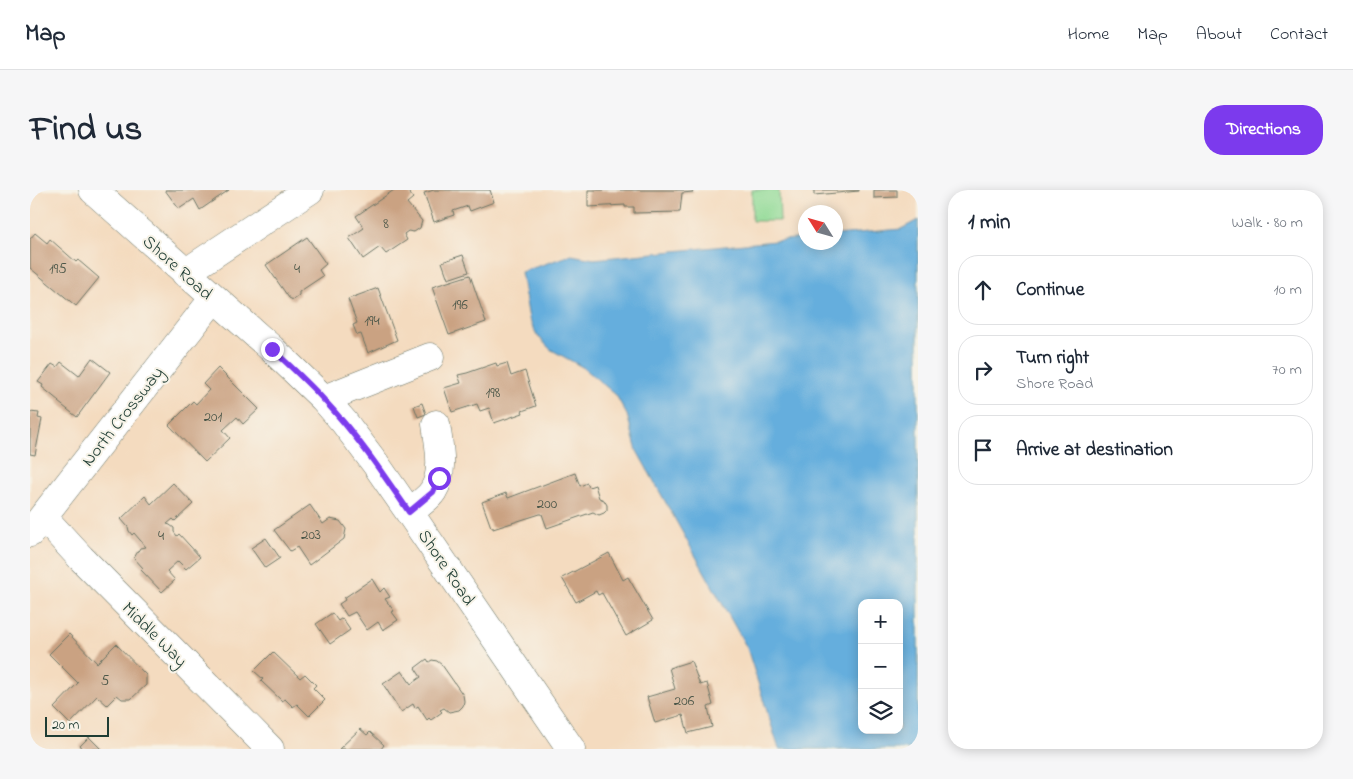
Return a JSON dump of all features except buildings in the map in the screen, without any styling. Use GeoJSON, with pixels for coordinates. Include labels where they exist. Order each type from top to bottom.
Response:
{"type":"FeatureCollection","features":[{"type":"Feature","properties":{"kind":"street","name":"Shore Road"},"geometry":{"type":"LineString","coordinates":[[93,190],[272,349],[324,400],[375,463],[571,749]]}},
{"type":"Feature","properties":{"kind":"street"},"geometry":{"type":"LineString","coordinates":[[186,274],[310,190]]}},
{"type":"Feature","properties":{"kind":"street","name":"North Crossway"},"geometry":{"type":"LineString","coordinates":[[37,525],[214,298]]}},
{"type":"Feature","properties":{"kind":"street"},"geometry":{"type":"LineString","coordinates":[[324,400],[430,357]]}},
{"type":"Feature","properties":{"kind":"street"},"geometry":{"type":"LineString","coordinates":[[409,512],[433,492],[439,478],[440,458],[436,424]]}},
{"type":"Feature","properties":{"kind":"street","name":"Middle Way"},"geometry":{"type":"LineString","coordinates":[[37,525],[81,558],[270,749]]}},
{"type":"Feature","properties":{"kind":"green space"},"geometry":{"type":"Polygon","coordinates":[[[752,190],[779,190],[780,221],[752,221],[752,190]]]}},
{"type":"Feature","properties":{"kind":"water"},"geometry":{"type":"Polygon","coordinates":[[[918,220],[918,749],[779,749],[747,648],[637,451],[627,415],[616,395],[584,368],[550,349],[537,335],[529,319],[521,272],[571,255],[594,259],[798,239],[798,250],[843,250],[843,234],[901,229],[918,220]]]}},
{"type":"Feature","properties":{"kind":"route"},"geometry":{"type":"LineString","coordinates":[[272,349],[344,422],[409,512],[433,492],[439,478]]}}]}
